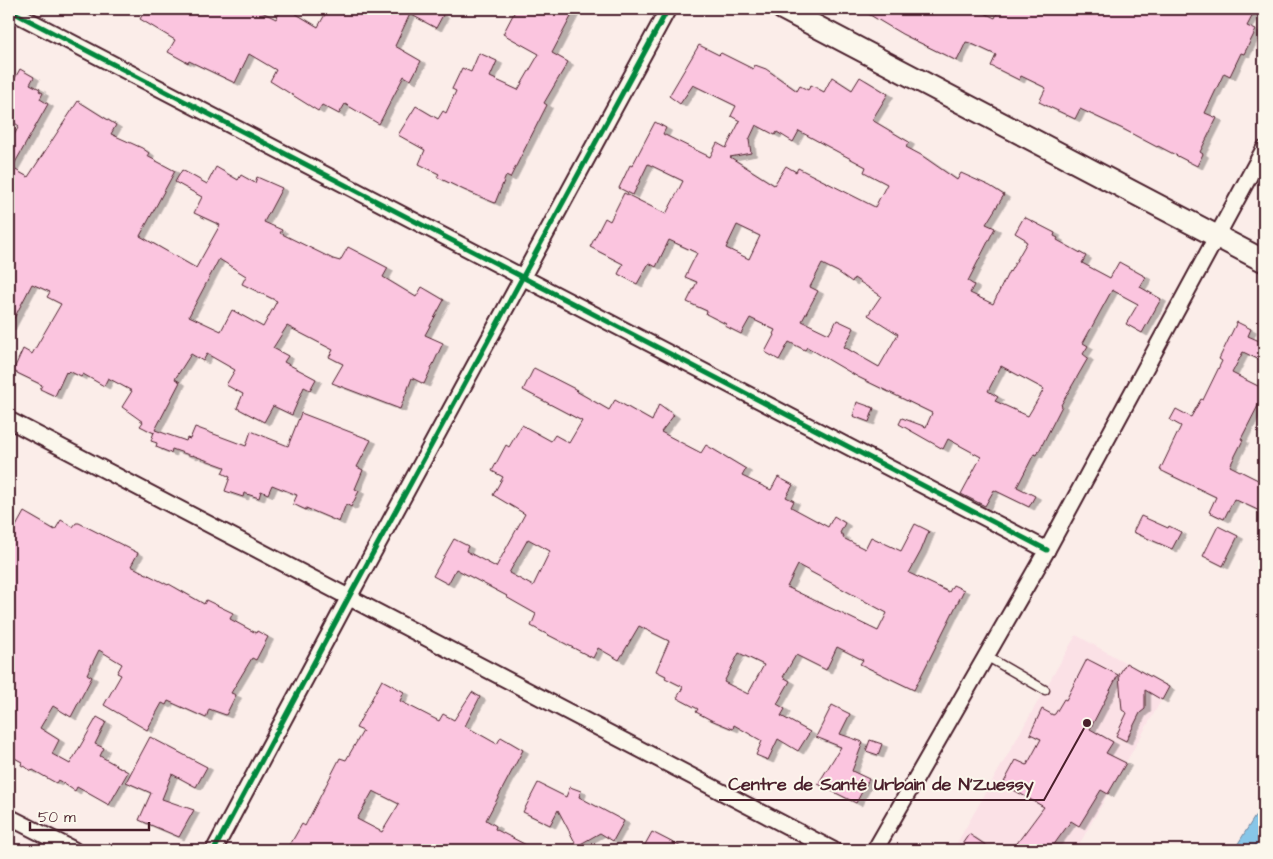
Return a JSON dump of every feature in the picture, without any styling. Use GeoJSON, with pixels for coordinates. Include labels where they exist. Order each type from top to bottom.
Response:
{"type":"FeatureCollection","features":[{"type":"Feature","properties":{"kind":"street"},"geometry":{"type":"LineString","coordinates":[[214,850],[668,9]]}},
{"type":"Feature","properties":{"kind":"street"},"geometry":{"type":"LineString","coordinates":[[784,9],[1264,261]]}},
{"type":"Feature","properties":{"kind":"street"},"geometry":{"type":"LineString","coordinates":[[9,10],[1047,550]]}},
{"type":"Feature","properties":{"kind":"street"},"geometry":{"type":"LineString","coordinates":[[875,850],[1047,550],[1264,149]]}},
{"type":"Feature","properties":{"kind":"street"},"geometry":{"type":"LineString","coordinates":[[9,420],[832,850]]}},
{"type":"Feature","properties":{"kind":"street"},"geometry":{"type":"LineString","coordinates":[[9,817],[74,850]]}},
{"type":"Feature","properties":{"kind":"lane"},"geometry":{"type":"LineString","coordinates":[[986,656],[1044,690]]}},
{"type":"Feature","properties":{"kind":"shaded area"},"geometry":{"type":"Polygon","coordinates":[[[1076,635],[1169,687],[1076,850],[953,850],[1076,635]]]}},
{"type":"Feature","properties":{"kind":"water"},"geometry":{"type":"Polygon","coordinates":[[[1264,806],[1264,850],[1234,850],[1254,818],[1264,806]]]}},
{"type":"Feature","properties":{"kind":"building"},"geometry":{"type":"Polygon","coordinates":[[[146,9],[256,9],[276,19],[282,9],[288,9],[318,27],[328,9],[431,9],[443,15],[436,28],[410,14],[395,46],[421,61],[411,80],[404,76],[379,124],[345,104],[339,114],[322,105],[318,111],[270,81],[276,70],[249,54],[235,83],[189,61],[188,63],[168,52],[175,40],[140,19],[146,9]]]}},
{"type":"Feature","properties":{"kind":"building"},"geometry":{"type":"Polygon","coordinates":[[[516,9],[575,9],[552,53],[568,62],[544,103],[547,105],[510,178],[506,176],[495,203],[437,177],[439,174],[419,164],[425,150],[398,135],[416,106],[438,119],[443,111],[446,113],[456,91],[452,89],[462,68],[471,72],[479,53],[497,61],[490,77],[518,90],[539,54],[503,34],[516,9]]]}},
{"type":"Feature","properties":{"kind":"building"},"geometry":{"type":"Polygon","coordinates":[[[860,9],[976,9],[995,18],[999,9],[1256,9],[1247,26],[1256,30],[1244,54],[1241,53],[1230,76],[1224,73],[1205,113],[1217,118],[1200,152],[1203,154],[1197,166],[1080,109],[1075,119],[1039,102],[1046,88],[1021,76],[1019,80],[991,66],[996,55],[966,42],[957,61],[902,34],[860,9]]]}},
{"type":"Feature","properties":{"kind":"building"},"geometry":{"type":"Polygon","coordinates":[[[699,45],[719,55],[721,53],[753,69],[755,65],[766,69],[797,91],[800,86],[808,90],[811,85],[824,92],[832,77],[852,90],[860,77],[888,94],[872,120],[909,142],[906,147],[957,180],[961,173],[990,186],[1004,195],[986,224],[995,228],[968,281],[974,285],[970,293],[993,304],[1009,271],[1027,242],[1015,233],[1024,217],[1055,233],[1054,236],[1058,238],[1057,240],[1086,256],[1082,263],[1110,278],[1119,262],[1146,277],[1140,287],[1161,299],[1142,333],[1126,324],[1138,304],[1112,290],[1083,343],[1088,346],[1083,354],[1088,358],[1061,405],[1037,455],[1034,454],[1017,487],[1035,496],[1029,507],[994,490],[985,506],[961,494],[981,457],[948,439],[943,449],[899,424],[902,418],[926,427],[932,413],[858,377],[807,347],[805,350],[789,342],[779,360],[765,352],[775,330],[750,318],[741,334],[706,314],[707,311],[687,302],[697,282],[685,277],[697,253],[669,240],[656,267],[649,263],[637,284],[618,274],[623,264],[590,247],[605,218],[610,221],[624,193],[666,214],[677,193],[683,181],[648,164],[633,195],[619,188],[655,122],[666,128],[663,134],[710,157],[717,143],[726,148],[740,121],[731,116],[736,106],[693,85],[680,104],[669,96],[699,45]],[[756,125],[749,140],[751,153],[730,157],[774,185],[786,166],[796,172],[798,168],[875,207],[887,184],[864,172],[866,167],[799,131],[793,142],[777,132],[775,135],[756,125]],[[737,225],[726,248],[749,259],[760,236],[737,225]],[[822,264],[810,287],[818,291],[802,321],[829,334],[837,320],[854,328],[844,347],[879,367],[898,334],[868,315],[881,296],[854,278],[852,282],[822,264]],[[1001,366],[988,391],[998,397],[995,401],[1028,416],[1044,389],[1001,366]]]}},
{"type":"Feature","properties":{"kind":"building"},"geometry":{"type":"Polygon","coordinates":[[[20,69],[34,77],[30,84],[40,89],[39,91],[43,93],[40,99],[48,104],[12,168],[28,177],[78,101],[116,125],[111,134],[142,148],[149,153],[147,156],[175,171],[140,236],[196,268],[220,225],[194,213],[202,197],[175,182],[182,170],[207,184],[216,167],[238,180],[241,175],[255,183],[257,177],[282,188],[264,222],[282,230],[280,233],[340,261],[348,247],[388,268],[383,277],[416,297],[422,287],[444,300],[425,335],[443,343],[424,384],[412,378],[400,409],[332,383],[343,364],[329,357],[333,350],[287,326],[273,348],[288,356],[284,362],[316,379],[310,390],[304,387],[292,415],[273,406],[264,422],[237,408],[243,394],[226,385],[235,370],[207,354],[203,361],[191,354],[175,379],[180,382],[155,430],[186,441],[187,438],[190,439],[195,427],[246,446],[251,431],[288,446],[301,413],[371,440],[357,467],[363,470],[355,489],[359,491],[351,507],[346,504],[339,522],[293,504],[297,495],[272,485],[268,494],[261,491],[259,498],[244,493],[243,497],[225,491],[230,477],[222,473],[225,467],[172,449],[171,453],[156,447],[157,443],[151,441],[154,433],[140,426],[143,422],[122,407],[132,391],[108,378],[104,386],[83,374],[81,377],[69,371],[66,372],[55,396],[40,389],[42,385],[13,371],[23,349],[32,354],[61,304],[47,297],[50,292],[32,284],[9,328],[9,144],[19,126],[9,119],[9,89],[20,69]],[[219,259],[189,316],[221,331],[232,310],[263,327],[277,301],[242,284],[246,276],[219,259]]]}},
{"type":"Feature","properties":{"kind":"building"},"geometry":{"type":"Polygon","coordinates":[[[1237,322],[1251,329],[1248,336],[1264,343],[1264,362],[1243,352],[1232,373],[1264,389],[1264,394],[1241,439],[1243,440],[1230,466],[1264,483],[1264,513],[1234,499],[1224,519],[1209,512],[1216,497],[1160,470],[1181,426],[1170,420],[1176,409],[1191,417],[1201,399],[1203,400],[1222,361],[1219,359],[1237,322]]]}},
{"type":"Feature","properties":{"kind":"building"},"geometry":{"type":"Polygon","coordinates":[[[534,368],[577,390],[609,410],[615,400],[652,421],[659,404],[674,415],[661,432],[701,453],[706,445],[746,469],[742,476],[771,490],[778,477],[793,485],[786,497],[794,501],[791,507],[828,527],[834,516],[845,523],[840,533],[844,536],[843,538],[865,549],[871,537],[901,551],[915,524],[929,531],[909,573],[949,592],[953,585],[964,590],[914,690],[860,664],[863,660],[837,647],[826,670],[796,655],[783,677],[790,681],[777,704],[785,709],[781,716],[810,732],[798,751],[778,739],[768,760],[756,755],[762,741],[734,725],[733,729],[711,720],[696,712],[698,709],[677,698],[683,687],[656,671],[669,641],[639,626],[619,660],[598,648],[593,658],[531,626],[536,614],[456,569],[448,584],[433,576],[454,539],[468,546],[466,551],[496,567],[525,514],[493,495],[503,477],[492,471],[506,445],[509,447],[522,425],[551,441],[555,435],[569,443],[582,421],[523,390],[534,368]],[[528,539],[509,573],[533,586],[550,551],[528,539]],[[798,565],[787,587],[878,631],[887,613],[798,565]],[[739,653],[724,682],[748,694],[764,665],[739,653]]]}},
{"type":"Feature","properties":{"kind":"building"},"geometry":{"type":"Polygon","coordinates":[[[857,402],[874,408],[869,422],[853,416],[857,402]]]}},
{"type":"Feature","properties":{"kind":"building"},"geometry":{"type":"Polygon","coordinates":[[[24,512],[55,530],[61,520],[73,527],[76,523],[79,523],[138,553],[131,566],[169,584],[204,604],[206,600],[233,613],[230,619],[256,633],[257,631],[268,637],[256,660],[252,658],[231,693],[236,695],[226,715],[209,709],[206,718],[168,701],[166,705],[162,703],[147,730],[104,705],[121,675],[117,673],[122,664],[99,650],[87,674],[92,677],[71,717],[53,706],[40,728],[59,740],[52,754],[70,764],[97,717],[106,722],[95,744],[104,748],[100,756],[128,772],[109,805],[77,787],[75,791],[58,780],[56,783],[32,771],[21,765],[22,762],[9,755],[9,539],[24,512]]]}},
{"type":"Feature","properties":{"kind":"building"},"geometry":{"type":"Polygon","coordinates":[[[1141,516],[1181,532],[1172,549],[1133,532],[1141,516]]]}},
{"type":"Feature","properties":{"kind":"building"},"geometry":{"type":"Polygon","coordinates":[[[1218,526],[1238,536],[1223,566],[1203,556],[1218,526]]]}},
{"type":"Feature","properties":{"kind":"building"},"geometry":{"type":"Polygon","coordinates":[[[1087,659],[1118,675],[1090,729],[1113,742],[1106,753],[1126,763],[1108,794],[1101,790],[1079,826],[1071,821],[1050,850],[1012,850],[1044,807],[1003,784],[1016,760],[1027,765],[1041,739],[1030,734],[1042,709],[1053,715],[1055,714],[1064,699],[1066,700],[1087,659]]]}},
{"type":"Feature","properties":{"kind":"building"},"geometry":{"type":"Polygon","coordinates":[[[1126,663],[1169,687],[1162,700],[1145,690],[1145,709],[1140,713],[1126,741],[1116,736],[1127,713],[1122,710],[1119,675],[1126,663]]]}},
{"type":"Feature","properties":{"kind":"building"},"geometry":{"type":"Polygon","coordinates":[[[382,680],[404,692],[400,701],[439,721],[443,714],[454,720],[472,692],[480,697],[465,726],[497,744],[501,737],[523,750],[486,820],[496,826],[495,829],[536,850],[287,850],[302,824],[305,826],[340,758],[346,760],[363,731],[356,728],[382,680]],[[373,791],[357,819],[382,832],[399,804],[373,791]]]}},
{"type":"Feature","properties":{"kind":"building"},"geometry":{"type":"Polygon","coordinates":[[[832,705],[850,714],[840,734],[863,742],[852,771],[869,779],[856,803],[818,784],[841,747],[816,737],[832,705]]]}},
{"type":"Feature","properties":{"kind":"building"},"geometry":{"type":"Polygon","coordinates":[[[150,737],[207,767],[196,787],[172,774],[162,799],[194,810],[179,837],[139,820],[151,793],[126,782],[150,737]]]}},
{"type":"Feature","properties":{"kind":"building"},"geometry":{"type":"Polygon","coordinates":[[[870,740],[882,744],[878,755],[866,751],[870,740]]]}},
{"type":"Feature","properties":{"kind":"building"},"geometry":{"type":"Polygon","coordinates":[[[538,783],[566,797],[570,787],[581,791],[579,797],[624,821],[613,841],[600,833],[577,846],[558,810],[550,825],[523,812],[538,783]]]}},
{"type":"Feature","properties":{"kind":"building"},"geometry":{"type":"Polygon","coordinates":[[[652,832],[687,850],[642,850],[652,832]]]}},
{"type":"Feature","properties":{"kind":"building"},"geometry":{"type":"Polygon","coordinates":[[[969,834],[993,850],[958,850],[969,834]]]}},
{"type":"Feature","properties":{"kind":"cycle path"},"geometry":{"type":"LineString","coordinates":[[214,850],[668,9]]}},
{"type":"Feature","properties":{"kind":"cycle path"},"geometry":{"type":"LineString","coordinates":[[9,10],[1047,550]]}},
{"type":"Feature","properties":{"kind":"place","name":"Centre de Santé Urbain de N'Zuessy"},"geometry":{"type":"Point","coordinates":[1087,723]}}]}
